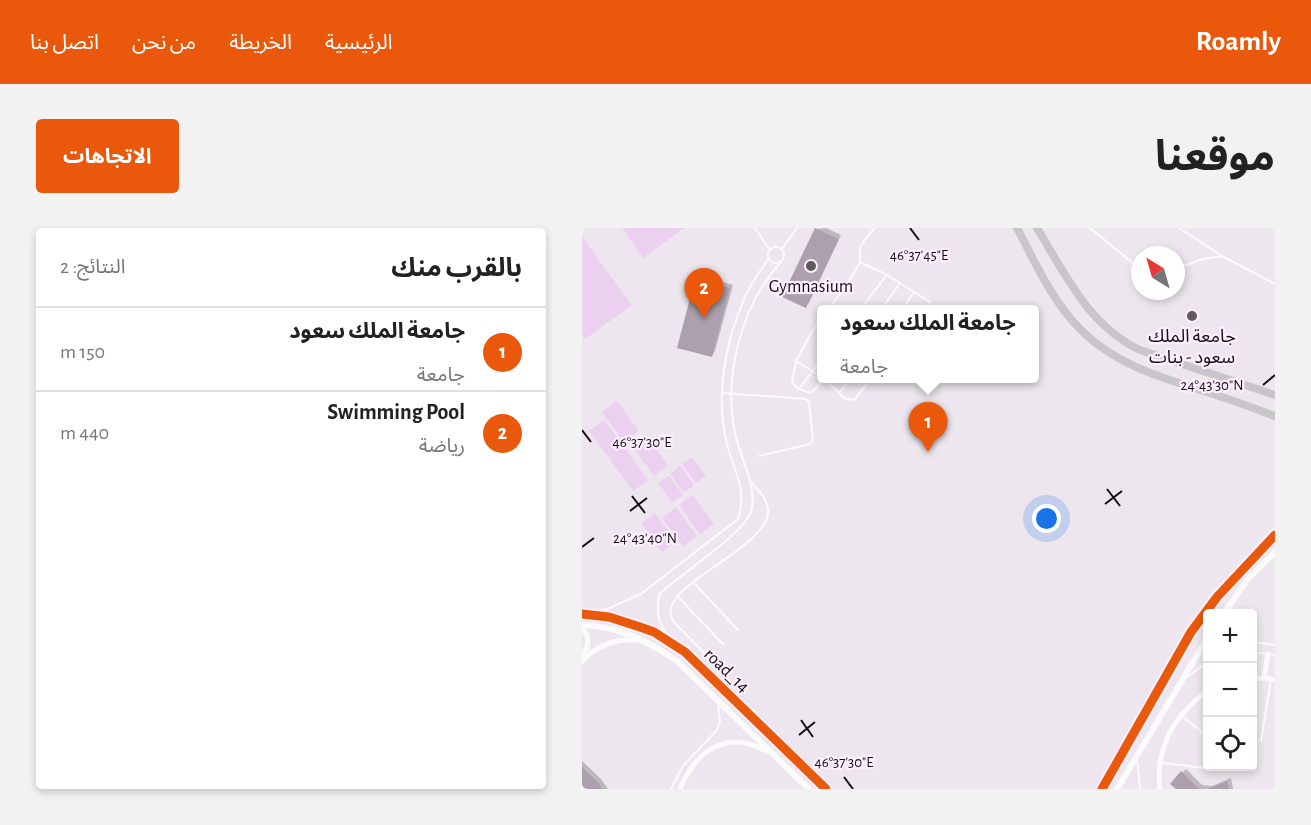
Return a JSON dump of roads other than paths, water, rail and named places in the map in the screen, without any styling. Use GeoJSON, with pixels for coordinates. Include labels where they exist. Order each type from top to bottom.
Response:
{"type":"FeatureCollection","features":[{"type":"Feature","properties":{"kind":"main road"},"geometry":{"type":"LineString","coordinates":[[1017,228],[1055,296],[1079,329],[1104,349],[1147,373],[1275,416]]}},
{"type":"Feature","properties":{"kind":"main road"},"geometry":{"type":"LineString","coordinates":[[1037,228],[1074,291],[1091,312],[1126,343],[1140,350],[1275,395]]}},
{"type":"Feature","properties":{"kind":"street"},"geometry":{"type":"LineString","coordinates":[[1102,789],[1191,632],[1217,597],[1275,535]]}},
{"type":"Feature","properties":{"kind":"street"},"geometry":{"type":"LineString","coordinates":[[1227,609],[1248,579],[1275,552]]}},
{"type":"Feature","properties":{"kind":"street","name":"road_14"},"geometry":{"type":"LineString","coordinates":[[582,613],[609,617],[654,632],[681,650],[826,789]]}},
{"type":"Feature","properties":{"kind":"street"},"geometry":{"type":"LineString","coordinates":[[582,626],[618,631],[644,640],[677,661],[809,789]]}},
{"type":"Feature","properties":{"kind":"street"},"geometry":{"type":"LineString","coordinates":[[582,626],[587,633],[588,641],[588,648],[582,655]]}},
{"type":"Feature","properties":{"kind":"street"},"geometry":{"type":"LineString","coordinates":[[582,661],[594,650],[607,643],[630,639],[644,640]]}},
{"type":"Feature","properties":{"kind":"street"},"geometry":{"type":"LineString","coordinates":[[1117,789],[1203,645]]}},
{"type":"Feature","properties":{"kind":"street"},"geometry":{"type":"LineString","coordinates":[[1264,678],[1272,655]]}},
{"type":"Feature","properties":{"kind":"street"},"geometry":{"type":"LineString","coordinates":[[1257,679],[1273,680]]}},
{"type":"Feature","properties":{"kind":"street"},"geometry":{"type":"LineString","coordinates":[[1160,789],[1160,763],[1167,738],[1181,715],[1192,702],[1203,694]]}},
{"type":"Feature","properties":{"kind":"street"},"geometry":{"type":"LineString","coordinates":[[680,789],[688,772],[699,758],[715,746],[736,741],[757,746],[776,757]]}},
{"type":"Feature","properties":{"kind":"lane"},"geometry":{"type":"LineString","coordinates":[[582,613],[607,609],[641,594],[738,519],[743,503],[742,495],[727,446],[722,393],[732,331],[746,295],[769,258],[770,250],[755,228]]}},
{"type":"Feature","properties":{"kind":"lane"},"geometry":{"type":"LineString","coordinates":[[782,249],[797,228]]}},
{"type":"Feature","properties":{"kind":"lane"},"geometry":{"type":"LineString","coordinates":[[831,305],[851,278],[860,262],[860,248],[875,228]]}},
{"type":"Feature","properties":{"kind":"lane"},"geometry":{"type":"LineString","coordinates":[[1090,228],[1131,262]]}},
{"type":"Feature","properties":{"kind":"lane"},"geometry":{"type":"LineString","coordinates":[[1179,228],[1222,256],[1275,284]]}},
{"type":"Feature","properties":{"kind":"lane"},"geometry":{"type":"LineString","coordinates":[[770,250],[775,247],[782,249]]}},
{"type":"Feature","properties":{"kind":"lane"},"geometry":{"type":"LineString","coordinates":[[681,650],[663,630],[658,619],[659,594],[739,531],[750,512],[753,500],[749,479],[732,420],[735,356],[754,299],[768,276],[781,262],[784,256],[782,249]]}},
{"type":"Feature","properties":{"kind":"lane"},"geometry":{"type":"LineString","coordinates":[[1185,266],[1203,259],[1222,256]]}},
{"type":"Feature","properties":{"kind":"lane"},"geometry":{"type":"LineString","coordinates":[[769,258],[772,262],[781,262]]}},
{"type":"Feature","properties":{"kind":"lane"},"geometry":{"type":"LineString","coordinates":[[860,262],[915,291],[930,302],[930,305]]}},
{"type":"Feature","properties":{"kind":"lane"},"geometry":{"type":"LineString","coordinates":[[863,305],[887,275]]}},
{"type":"Feature","properties":{"kind":"lane"},"geometry":{"type":"LineString","coordinates":[[883,305],[900,283]]}},
{"type":"Feature","properties":{"kind":"lane"},"geometry":{"type":"LineString","coordinates":[[905,305],[915,291]]}},
{"type":"Feature","properties":{"kind":"lane"},"geometry":{"type":"LineString","coordinates":[[817,325],[796,361],[792,382],[799,389],[811,393],[819,383]]}},
{"type":"Feature","properties":{"kind":"lane"},"geometry":{"type":"LineString","coordinates":[[796,361],[817,374]]}},
{"type":"Feature","properties":{"kind":"lane"},"geometry":{"type":"LineString","coordinates":[[799,389],[817,365]]}},
{"type":"Feature","properties":{"kind":"lane"},"geometry":{"type":"LineString","coordinates":[[828,383],[844,398],[854,400],[868,383]]}},
{"type":"Feature","properties":{"kind":"lane"},"geometry":{"type":"LineString","coordinates":[[839,393],[847,383]]}},
{"type":"Feature","properties":{"kind":"lane"},"geometry":{"type":"LineString","coordinates":[[722,393],[806,399],[809,402],[813,440],[810,444],[759,456]]}},
{"type":"Feature","properties":{"kind":"lane"},"geometry":{"type":"LineString","coordinates":[[707,656],[670,615],[671,603],[685,588],[734,553],[762,528],[768,511],[766,500],[749,479]]}},
{"type":"Feature","properties":{"kind":"lane"},"geometry":{"type":"LineString","coordinates":[[694,582],[738,630]]}},
{"type":"Feature","properties":{"kind":"lane"},"geometry":{"type":"LineString","coordinates":[[677,596],[723,644]]}},
{"type":"Feature","properties":{"kind":"lane"},"geometry":{"type":"LineString","coordinates":[[1232,609],[1233,601]]}},
{"type":"Feature","properties":{"kind":"lane"},"geometry":{"type":"LineString","coordinates":[[1257,643],[1275,645]]}},
{"type":"Feature","properties":{"kind":"lane"},"geometry":{"type":"LineString","coordinates":[[1257,653],[1272,655]]}},
{"type":"Feature","properties":{"kind":"lane"},"geometry":{"type":"LineString","coordinates":[[1178,684],[1206,663]]}},
{"type":"Feature","properties":{"kind":"lane"},"geometry":{"type":"LineString","coordinates":[[1261,741],[1273,680]]}},
{"type":"Feature","properties":{"kind":"lane"},"geometry":{"type":"LineString","coordinates":[[671,789],[683,766],[717,730],[720,721],[719,706],[706,687]]}},
{"type":"Feature","properties":{"kind":"lane"},"geometry":{"type":"LineString","coordinates":[[1181,715],[1203,733]]}},
{"type":"Feature","properties":{"kind":"lane"},"geometry":{"type":"LineString","coordinates":[[1137,756],[1140,789]]}},
{"type":"Feature","properties":{"kind":"lane"},"geometry":{"type":"LineString","coordinates":[[1160,763],[1203,768]]}},
{"type":"Feature","properties":{"kind":"place","name":"Gymnasium"},"geometry":{"type":"Point","coordinates":[811,266]}},
{"type":"Feature","properties":{"kind":"place","name":"جامعة الملك سعود - بنات"},"geometry":{"type":"Point","coordinates":[1192,316]}},
{"type":"Feature","properties":{"kind":"place","name":"Swimming Pool"},"geometry":{"type":"Point","coordinates":[704,318]}},
{"type":"Feature","properties":{"kind":"place","name":"جامعة الملك سعود"},"geometry":{"type":"Point","coordinates":[928,452]}}]}
